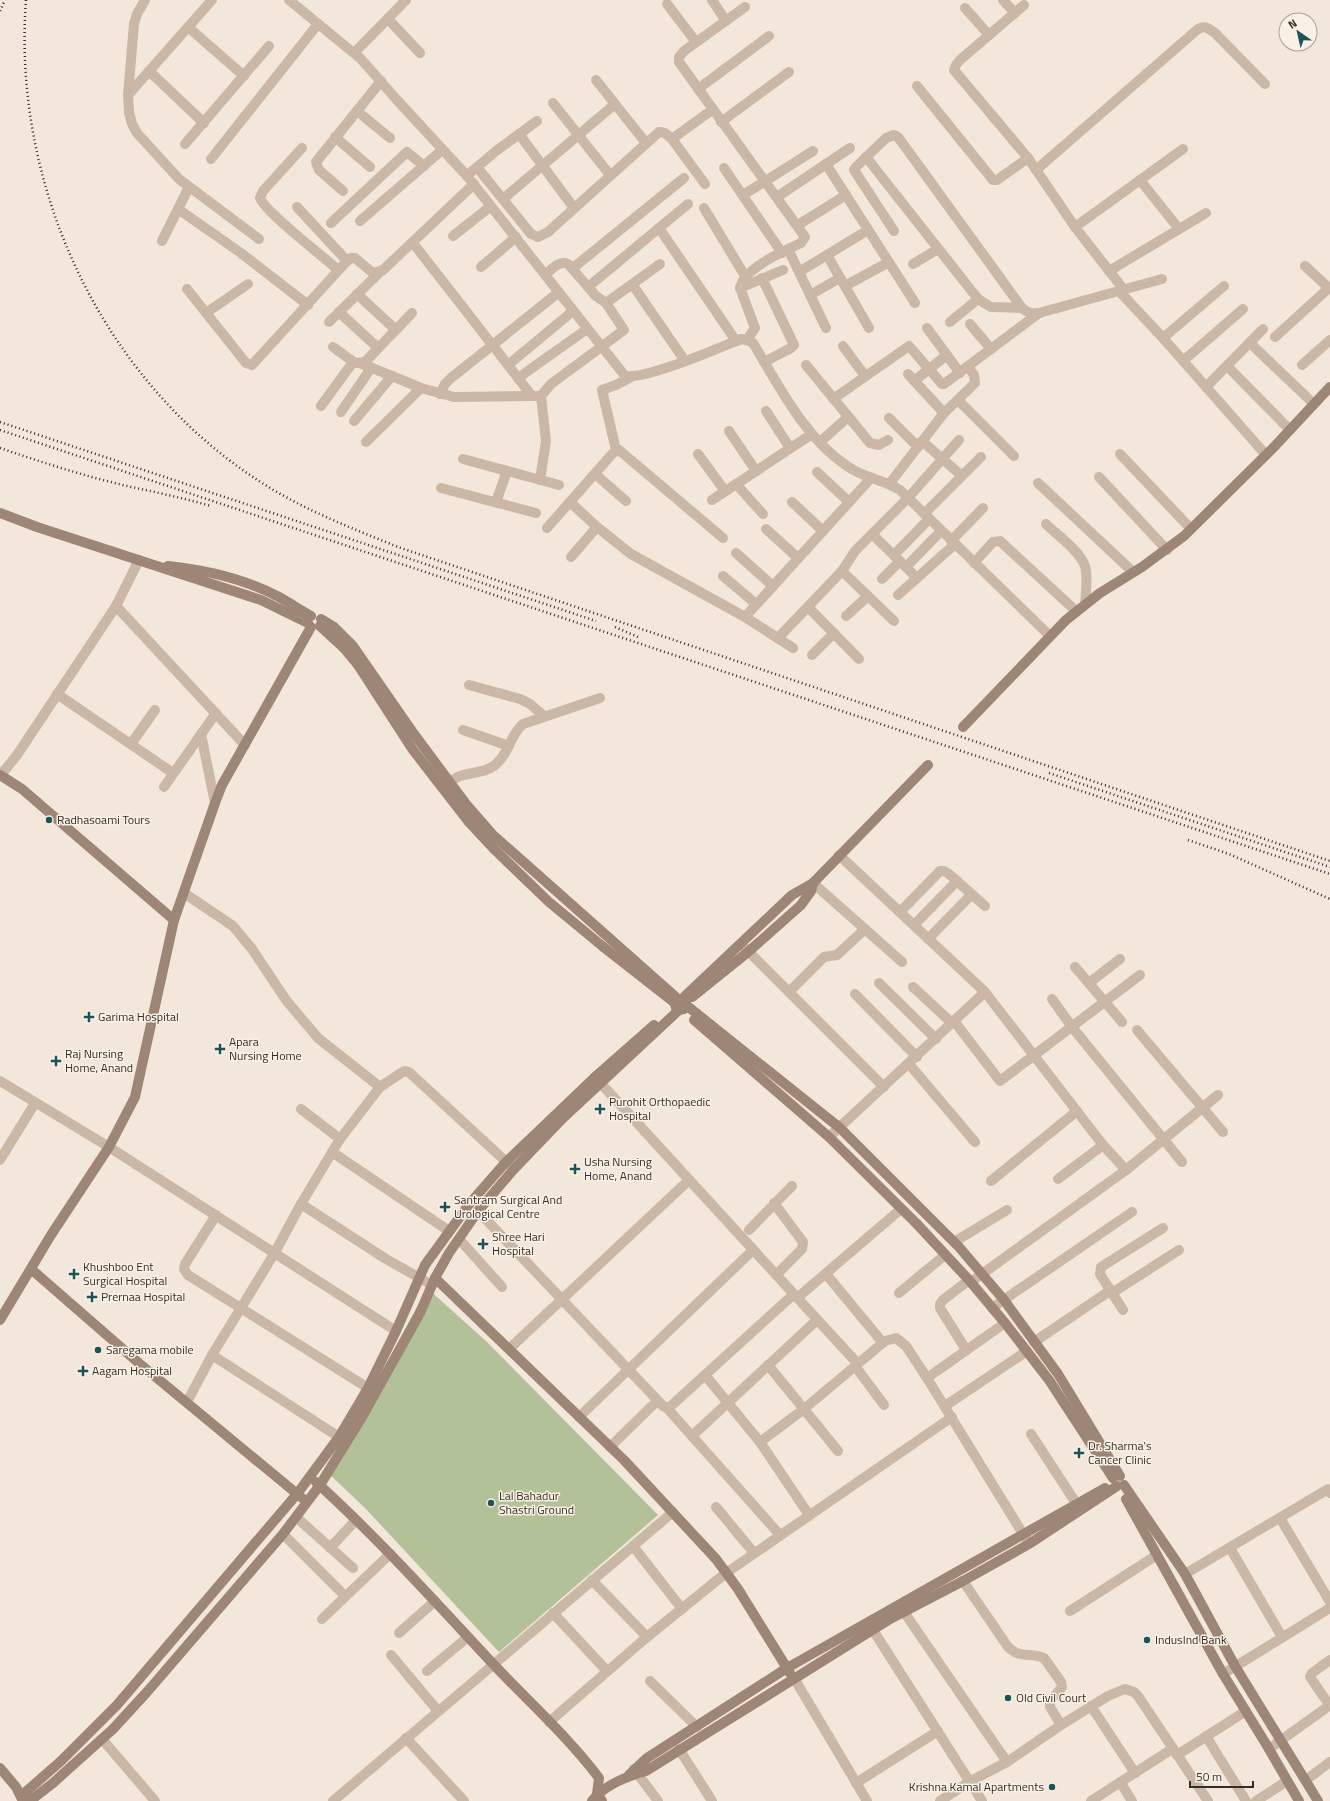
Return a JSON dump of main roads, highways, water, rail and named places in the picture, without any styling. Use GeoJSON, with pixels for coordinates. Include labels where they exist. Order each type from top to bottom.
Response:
{"type":"FeatureCollection","features":[{"type":"Feature","properties":{"kind":"railway"},"geometry":{"type":"LineString","coordinates":[[0,11],[5,0]]}},
{"type":"Feature","properties":{"kind":"railway"},"geometry":{"type":"LineString","coordinates":[[26,0],[26,70],[34,139],[52,207],[78,272],[112,333],[154,389],[203,439],[259,481],[309,509],[398,547],[1330,861]]}},
{"type":"Feature","properties":{"kind":"railway"},"geometry":{"type":"LineString","coordinates":[[0,422],[596,621]]}},
{"type":"Feature","properties":{"kind":"railway"},"geometry":{"type":"LineString","coordinates":[[0,430],[1330,874]]}},
{"type":"Feature","properties":{"kind":"railway"},"geometry":{"type":"LineString","coordinates":[[0,448],[95,478],[211,506]]}},
{"type":"Feature","properties":{"kind":"railway"},"geometry":{"type":"LineString","coordinates":[[615,627],[638,637]]}},
{"type":"Feature","properties":{"kind":"railway"},"geometry":{"type":"LineString","coordinates":[[1049,773],[1330,867]]}},
{"type":"Feature","properties":{"kind":"railway"},"geometry":{"type":"LineString","coordinates":[[1188,840],[1229,854],[1330,899]]}},
{"type":"Feature","properties":{"kind":"place","name":"Radhasoami Tours"},"geometry":{"type":"Point","coordinates":[49,820]}},
{"type":"Feature","properties":{"kind":"place","name":"Garima Hospital"},"geometry":{"type":"Point","coordinates":[89,1017]}},
{"type":"Feature","properties":{"kind":"place","name":"Apara Nursing Home"},"geometry":{"type":"Point","coordinates":[220,1049]}},
{"type":"Feature","properties":{"kind":"place","name":"Raj Nursing Home, Anand"},"geometry":{"type":"Point","coordinates":[56,1061]}},
{"type":"Feature","properties":{"kind":"place","name":"Purohit Orthopaedic Hospital"},"geometry":{"type":"Point","coordinates":[600,1109]}},
{"type":"Feature","properties":{"kind":"place","name":"Usha Nursing Home, Anand"},"geometry":{"type":"Point","coordinates":[575,1169]}},
{"type":"Feature","properties":{"kind":"place","name":"Santram Surgical And Urological Centre"},"geometry":{"type":"Point","coordinates":[445,1207]}},
{"type":"Feature","properties":{"kind":"place","name":"Shree Hari Hospital"},"geometry":{"type":"Point","coordinates":[483,1244]}},
{"type":"Feature","properties":{"kind":"place","name":"Khushboo Ent Surgical Hospital"},"geometry":{"type":"Point","coordinates":[74,1274]}},
{"type":"Feature","properties":{"kind":"place","name":"Prernaa Hospital"},"geometry":{"type":"Point","coordinates":[92,1297]}},
{"type":"Feature","properties":{"kind":"place","name":"Saregama mobile"},"geometry":{"type":"Point","coordinates":[98,1350]}},
{"type":"Feature","properties":{"kind":"place","name":"Aagam Hospital"},"geometry":{"type":"Point","coordinates":[83,1371]}},
{"type":"Feature","properties":{"kind":"place","name":"Dr. Sharma's Cancer Clinic"},"geometry":{"type":"Point","coordinates":[1079,1453]}},
{"type":"Feature","properties":{"kind":"place","name":"Lal Bahadur Shastri Ground"},"geometry":{"type":"Point","coordinates":[491,1503]}},
{"type":"Feature","properties":{"kind":"place","name":"IndusInd Bank"},"geometry":{"type":"Point","coordinates":[1147,1640]}},
{"type":"Feature","properties":{"kind":"place","name":"Old Civil Court"},"geometry":{"type":"Point","coordinates":[1008,1698]}},
{"type":"Feature","properties":{"kind":"place","name":"Krishna Kamal Apartments"},"geometry":{"type":"Point","coordinates":[1052,1787]}}]}
